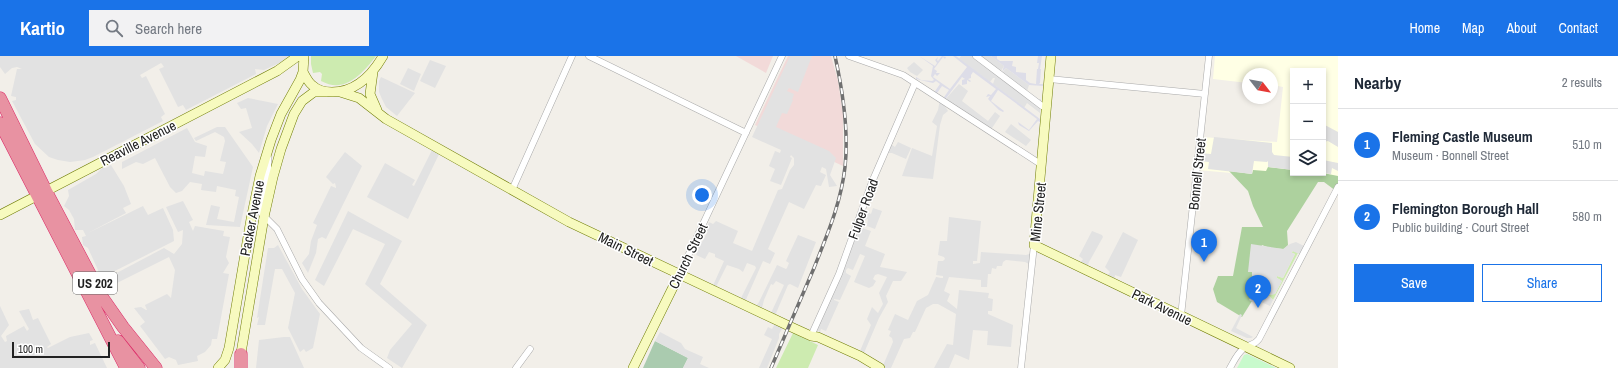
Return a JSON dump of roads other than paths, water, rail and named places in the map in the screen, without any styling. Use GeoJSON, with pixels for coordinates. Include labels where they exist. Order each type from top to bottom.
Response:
{"type":"FeatureCollection","features":[{"type":"Feature","properties":{"kind":"highway","name":"US 202"},"geometry":{"type":"LineString","coordinates":[[0,98],[94,307],[126,368]]}},
{"type":"Feature","properties":{"kind":"highway","name":"US 202"},"geometry":{"type":"LineString","coordinates":[[0,123],[102,297],[123,327],[156,368]]}},
{"type":"Feature","properties":{"kind":"highway"},"geometry":{"type":"LineString","coordinates":[[94,307],[139,368]]}},
{"type":"Feature","properties":{"kind":"highway"},"geometry":{"type":"LineString","coordinates":[[240,368],[241,354]]}},
{"type":"Feature","properties":{"kind":"street","name":"Reaville Avenue"},"geometry":{"type":"LineString","coordinates":[[0,214],[277,71],[298,56]]}},
{"type":"Feature","properties":{"kind":"street"},"geometry":{"type":"LineString","coordinates":[[304,56],[303,71],[312,85],[326,92]]}},
{"type":"Feature","properties":{"kind":"street"},"geometry":{"type":"LineString","coordinates":[[340,92],[354,87],[373,72],[383,56]]}},
{"type":"Feature","properties":{"kind":"street"},"geometry":{"type":"LineString","coordinates":[[512,190],[572,56]]}},
{"type":"Feature","properties":{"kind":"street"},"geometry":{"type":"LineString","coordinates":[[589,56],[746,133]]}},
{"type":"Feature","properties":{"kind":"street","name":"Church Street"},"geometry":{"type":"LineString","coordinates":[[633,368],[679,275],[782,56]]}},
{"type":"Feature","properties":{"kind":"street"},"geometry":{"type":"LineString","coordinates":[[849,56],[898,73],[1042,165]]}},
{"type":"Feature","properties":{"kind":"street"},"geometry":{"type":"LineString","coordinates":[[976,56],[1042,106],[1047,106]]}},
{"type":"Feature","properties":{"kind":"street","name":"Mine Street"},"geometry":{"type":"LineString","coordinates":[[1021,368],[1042,165],[1051,56]]}},
{"type":"Feature","properties":{"kind":"street","name":"Bonnell Street"},"geometry":{"type":"LineString","coordinates":[[1181,316],[1209,56]]}},
{"type":"Feature","properties":{"kind":"street","name":"Reaville Avenue"},"geometry":{"type":"LineString","coordinates":[[277,71],[292,68],[303,71]]}},
{"type":"Feature","properties":{"kind":"street","name":"Packer Avenue"},"geometry":{"type":"LineString","coordinates":[[218,368],[223,363],[228,352],[255,196],[268,148],[281,114],[300,80],[303,71]]}},
{"type":"Feature","properties":{"kind":"street"},"geometry":{"type":"LineString","coordinates":[[373,72],[370,94],[372,102],[380,115]]}},
{"type":"Feature","properties":{"kind":"street"},"geometry":{"type":"LineString","coordinates":[[1049,79],[1205,94]]}},
{"type":"Feature","properties":{"kind":"street","name":"Fulper Road"},"geometry":{"type":"LineString","coordinates":[[811,336],[839,274],[875,176],[915,84]]}},
{"type":"Feature","properties":{"kind":"street","name":"Packer Avenue"},"geometry":{"type":"LineString","coordinates":[[241,354],[264,217],[276,165],[294,114],[305,98],[314,92],[340,92]]}},
{"type":"Feature","properties":{"kind":"street","name":"Main Street"},"geometry":{"type":"LineString","coordinates":[[340,92],[359,98],[380,115],[569,222],[811,336],[818,337],[860,356],[880,368]]}},
{"type":"Feature","properties":{"kind":"street"},"geometry":{"type":"LineString","coordinates":[[268,148],[268,171],[260,205],[262,214],[276,229],[302,279],[319,303],[361,348],[389,368]]}},
{"type":"Feature","properties":{"kind":"street"},"geometry":{"type":"LineString","coordinates":[[1230,368],[1237,355],[1244,348],[1255,344],[1259,339],[1338,187]]}},
{"type":"Feature","properties":{"kind":"street","name":"Park Avenue"},"geometry":{"type":"LineString","coordinates":[[1034,245],[1290,368]]}},
{"type":"Feature","properties":{"kind":"street"},"geometry":{"type":"LineString","coordinates":[[233,325],[246,326]]}},
{"type":"Feature","properties":{"kind":"street"},"geometry":{"type":"LineString","coordinates":[[516,368],[530,349]]}},
{"type":"Feature","properties":{"kind":"railway"},"geometry":{"type":"LineString","coordinates":[[771,368],[824,243],[837,206],[843,180],[846,153],[846,125],[843,97],[835,56]]}},
{"type":"Feature","properties":{"kind":"place","name":"Fleming Castle Museum"},"geometry":{"type":"Point","coordinates":[1204,262]}},
{"type":"Feature","properties":{"kind":"place","name":"Flemington Borough Hall"},"geometry":{"type":"Point","coordinates":[1258,308]}}]}
